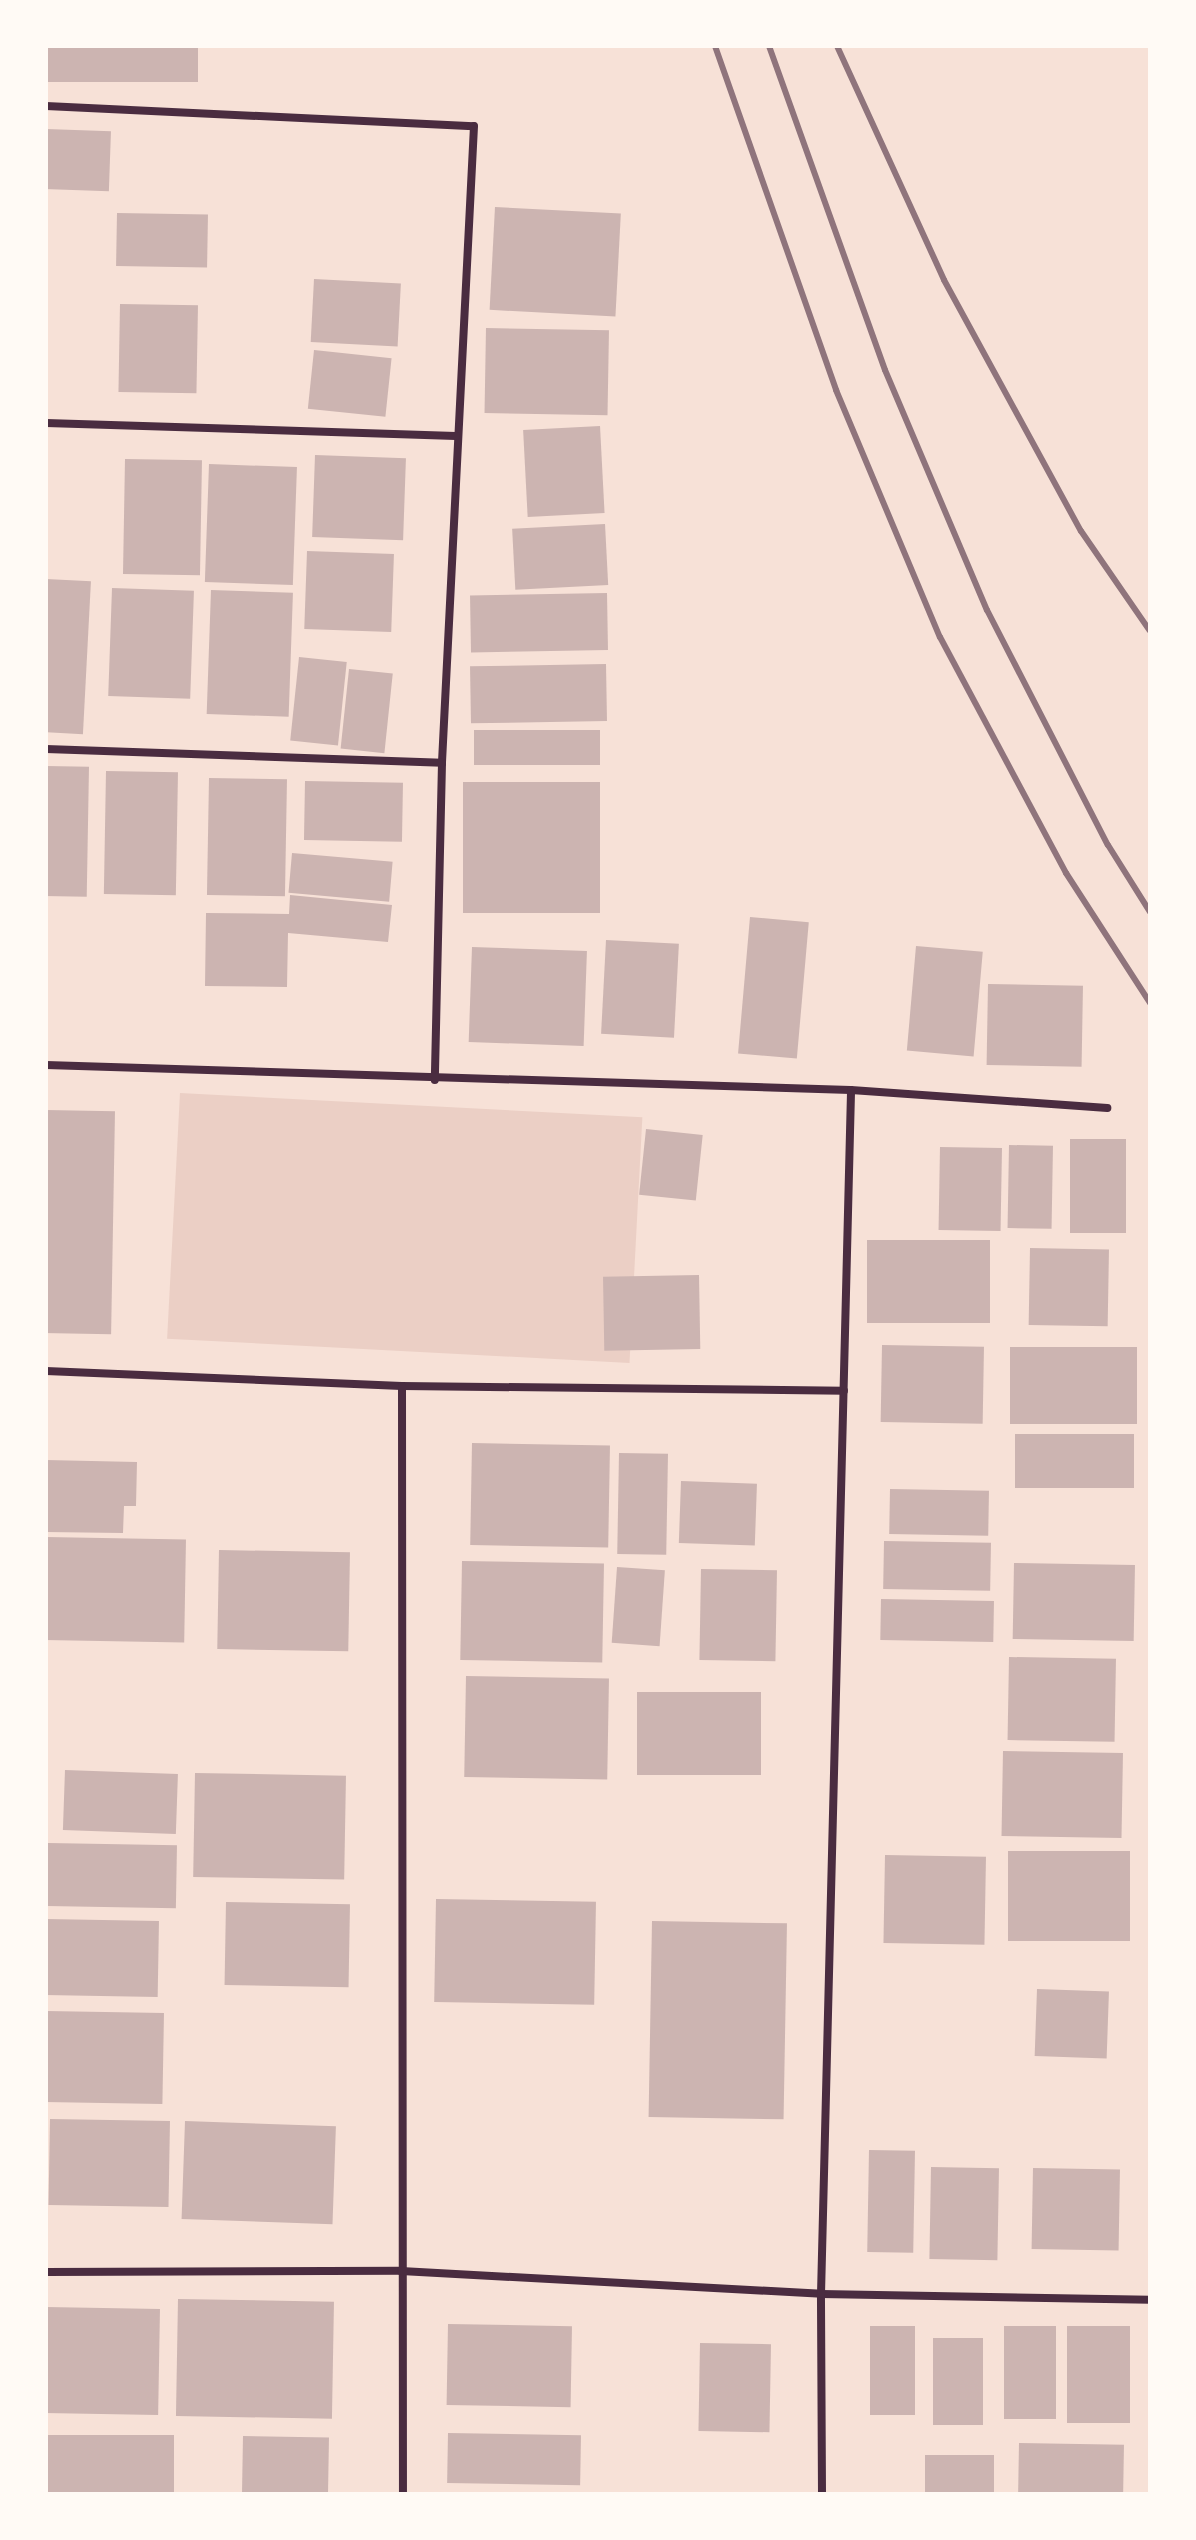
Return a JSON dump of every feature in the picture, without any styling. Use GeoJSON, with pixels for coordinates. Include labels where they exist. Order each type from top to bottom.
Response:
{"type":"FeatureCollection","features":[{"type":"Feature","properties":{"kind":"street"},"geometry":{"type":"LineString","coordinates":[[46,106],[474,126],[456,436],[442,763],[435,1080]]}},
{"type":"Feature","properties":{"kind":"street"},"geometry":{"type":"LineString","coordinates":[[46,423],[456,436]]}},
{"type":"Feature","properties":{"kind":"street"},"geometry":{"type":"LineString","coordinates":[[46,749],[442,763]]}},
{"type":"Feature","properties":{"kind":"street"},"geometry":{"type":"LineString","coordinates":[[46,1065],[435,1080],[851,1090],[1107,1108]]}},
{"type":"Feature","properties":{"kind":"street"},"geometry":{"type":"LineString","coordinates":[[822,2494],[821,2294],[851,1090]]}},
{"type":"Feature","properties":{"kind":"street"},"geometry":{"type":"LineString","coordinates":[[46,1371],[402,1386],[844,1391]]}},
{"type":"Feature","properties":{"kind":"street"},"geometry":{"type":"LineString","coordinates":[[402,1386],[403,2494]]}},
{"type":"Feature","properties":{"kind":"street"},"geometry":{"type":"LineString","coordinates":[[46,2272],[401,2271],[821,2294],[1150,2300]]}},
{"type":"Feature","properties":{"kind":"shaded area"},"geometry":{"type":"Polygon","coordinates":[[[180,1093],[642,1117],[629,1363],[167,1339],[180,1093]]]}},
{"type":"Feature","properties":{"kind":"building"},"geometry":{"type":"Polygon","coordinates":[[[46,46],[198,46],[198,82],[46,82],[46,46]]]}},
{"type":"Feature","properties":{"kind":"building"},"geometry":{"type":"Polygon","coordinates":[[[46,129],[111,131],[109,191],[46,189],[46,129]]]}},
{"type":"Feature","properties":{"kind":"building"},"geometry":{"type":"Polygon","coordinates":[[[495,207],[621,214],[615,316],[490,310],[495,207]]]}},
{"type":"Feature","properties":{"kind":"building"},"geometry":{"type":"Polygon","coordinates":[[[117,213],[208,215],[207,268],[116,266],[117,213]]]}},
{"type":"Feature","properties":{"kind":"building"},"geometry":{"type":"Polygon","coordinates":[[[314,279],[401,284],[398,346],[311,342],[314,279]]]}},
{"type":"Feature","properties":{"kind":"building"},"geometry":{"type":"Polygon","coordinates":[[[120,304],[198,305],[196,393],[118,392],[120,304]]]}},
{"type":"Feature","properties":{"kind":"building"},"geometry":{"type":"Polygon","coordinates":[[[486,328],[609,330],[607,415],[485,413],[486,328]]]}},
{"type":"Feature","properties":{"kind":"building"},"geometry":{"type":"Polygon","coordinates":[[[314,350],[392,358],[385,417],[308,409],[314,350]]]}},
{"type":"Feature","properties":{"kind":"building"},"geometry":{"type":"Polygon","coordinates":[[[600,426],[605,513],[528,517],[523,430],[600,426]]]}},
{"type":"Feature","properties":{"kind":"building"},"geometry":{"type":"Polygon","coordinates":[[[315,455],[406,458],[403,540],[312,537],[315,455]]]}},
{"type":"Feature","properties":{"kind":"building"},"geometry":{"type":"Polygon","coordinates":[[[125,459],[202,460],[200,575],[123,574],[125,459]]]}},
{"type":"Feature","properties":{"kind":"building"},"geometry":{"type":"Polygon","coordinates":[[[209,464],[297,467],[293,585],[205,582],[209,464]]]}},
{"type":"Feature","properties":{"kind":"building"},"geometry":{"type":"Polygon","coordinates":[[[605,524],[608,585],[515,590],[512,529],[605,524]]]}},
{"type":"Feature","properties":{"kind":"building"},"geometry":{"type":"Polygon","coordinates":[[[307,551],[394,554],[391,632],[304,629],[307,551]]]}},
{"type":"Feature","properties":{"kind":"building"},"geometry":{"type":"Polygon","coordinates":[[[46,579],[91,581],[83,734],[46,732],[46,579]]]}},
{"type":"Feature","properties":{"kind":"building"},"geometry":{"type":"Polygon","coordinates":[[[112,588],[194,591],[190,699],[108,696],[112,588]]]}},
{"type":"Feature","properties":{"kind":"building"},"geometry":{"type":"Polygon","coordinates":[[[211,590],[293,593],[289,717],[207,714],[211,590]]]}},
{"type":"Feature","properties":{"kind":"building"},"geometry":{"type":"Polygon","coordinates":[[[607,593],[608,650],[471,652],[470,595],[607,593]]]}},
{"type":"Feature","properties":{"kind":"building"},"geometry":{"type":"Polygon","coordinates":[[[299,657],[347,662],[338,746],[290,741],[299,657]]]}},
{"type":"Feature","properties":{"kind":"building"},"geometry":{"type":"Polygon","coordinates":[[[606,664],[607,721],[471,723],[470,666],[606,664]]]}},
{"type":"Feature","properties":{"kind":"building"},"geometry":{"type":"Polygon","coordinates":[[[349,669],[393,674],[384,753],[341,749],[349,669]]]}},
{"type":"Feature","properties":{"kind":"building"},"geometry":{"type":"Polygon","coordinates":[[[474,730],[600,730],[600,765],[474,765],[474,730]]]}},
{"type":"Feature","properties":{"kind":"building"},"geometry":{"type":"Polygon","coordinates":[[[46,766],[89,767],[87,897],[46,896],[46,766]]]}},
{"type":"Feature","properties":{"kind":"building"},"geometry":{"type":"Polygon","coordinates":[[[106,771],[178,772],[176,895],[104,894],[106,771]]]}},
{"type":"Feature","properties":{"kind":"building"},"geometry":{"type":"Polygon","coordinates":[[[209,778],[287,779],[285,896],[207,895],[209,778]]]}},
{"type":"Feature","properties":{"kind":"building"},"geometry":{"type":"Polygon","coordinates":[[[305,781],[403,783],[402,842],[304,840],[305,781]]]}},
{"type":"Feature","properties":{"kind":"building"},"geometry":{"type":"Polygon","coordinates":[[[463,782],[600,782],[600,913],[463,913],[463,782]]]}},
{"type":"Feature","properties":{"kind":"building"},"geometry":{"type":"Polygon","coordinates":[[[292,853],[393,862],[389,902],[289,893],[292,853]]]}},
{"type":"Feature","properties":{"kind":"building"},"geometry":{"type":"Polygon","coordinates":[[[290,895],[392,905],[388,942],[288,933],[287,987],[205,986],[206,913],[289,914],[290,895]]]}},
{"type":"Feature","properties":{"kind":"building"},"geometry":{"type":"Polygon","coordinates":[[[750,917],[809,922],[797,1059],[738,1053],[750,917]]]}},
{"type":"Feature","properties":{"kind":"building"},"geometry":{"type":"Polygon","coordinates":[[[606,940],[679,944],[674,1038],[601,1034],[606,940]]]}},
{"type":"Feature","properties":{"kind":"building"},"geometry":{"type":"Polygon","coordinates":[[[916,946],[983,952],[974,1056],[907,1051],[916,946]]]}},
{"type":"Feature","properties":{"kind":"building"},"geometry":{"type":"Polygon","coordinates":[[[472,947],[587,951],[584,1046],[469,1042],[472,947]]]}},
{"type":"Feature","properties":{"kind":"building"},"geometry":{"type":"Polygon","coordinates":[[[988,984],[1083,986],[1082,1067],[987,1065],[988,984]]]}},
{"type":"Feature","properties":{"kind":"building"},"geometry":{"type":"Polygon","coordinates":[[[46,1110],[115,1111],[111,1334],[46,1333],[46,1110]]]}},
{"type":"Feature","properties":{"kind":"building"},"geometry":{"type":"Polygon","coordinates":[[[646,1129],[703,1135],[696,1201],[639,1195],[646,1129]]]}},
{"type":"Feature","properties":{"kind":"building"},"geometry":{"type":"Polygon","coordinates":[[[1070,1139],[1126,1139],[1126,1233],[1070,1233],[1070,1139]]]}},
{"type":"Feature","properties":{"kind":"building"},"geometry":{"type":"Polygon","coordinates":[[[1009,1145],[1053,1146],[1052,1229],[1008,1228],[1009,1145]]]}},
{"type":"Feature","properties":{"kind":"building"},"geometry":{"type":"Polygon","coordinates":[[[940,1147],[1002,1148],[1001,1231],[939,1230],[940,1147]]]}},
{"type":"Feature","properties":{"kind":"building"},"geometry":{"type":"Polygon","coordinates":[[[867,1240],[990,1240],[990,1323],[867,1323],[867,1240]]]}},
{"type":"Feature","properties":{"kind":"building"},"geometry":{"type":"Polygon","coordinates":[[[1030,1248],[1109,1249],[1108,1326],[1029,1325],[1030,1248]]]}},
{"type":"Feature","properties":{"kind":"building"},"geometry":{"type":"Polygon","coordinates":[[[699,1275],[700,1349],[604,1351],[603,1277],[699,1275]]]}},
{"type":"Feature","properties":{"kind":"building"},"geometry":{"type":"Polygon","coordinates":[[[882,1345],[984,1347],[983,1424],[881,1422],[882,1345]]]}},
{"type":"Feature","properties":{"kind":"building"},"geometry":{"type":"Polygon","coordinates":[[[1010,1347],[1137,1347],[1137,1424],[1010,1424],[1010,1347]]]}},
{"type":"Feature","properties":{"kind":"building"},"geometry":{"type":"Polygon","coordinates":[[[1015,1434],[1134,1434],[1134,1488],[1015,1488],[1015,1434]]]}},
{"type":"Feature","properties":{"kind":"building"},"geometry":{"type":"Polygon","coordinates":[[[472,1443],[610,1445],[608,1547],[470,1545],[472,1443]]]}},
{"type":"Feature","properties":{"kind":"building"},"geometry":{"type":"Polygon","coordinates":[[[619,1453],[668,1454],[666,1555],[617,1554],[619,1453]]]}},
{"type":"Feature","properties":{"kind":"building"},"geometry":{"type":"Polygon","coordinates":[[[46,1460],[137,1462],[136,1506],[124,1506],[123,1533],[46,1532],[46,1460]]]}},
{"type":"Feature","properties":{"kind":"building"},"geometry":{"type":"Polygon","coordinates":[[[681,1481],[757,1484],[755,1546],[679,1543],[681,1481]]]}},
{"type":"Feature","properties":{"kind":"building"},"geometry":{"type":"Polygon","coordinates":[[[890,1489],[989,1491],[988,1536],[889,1534],[890,1489]]]}},
{"type":"Feature","properties":{"kind":"building"},"geometry":{"type":"Polygon","coordinates":[[[46,1537],[186,1539],[184,1642],[46,1640],[46,1537]]]}},
{"type":"Feature","properties":{"kind":"building"},"geometry":{"type":"Polygon","coordinates":[[[884,1541],[991,1543],[990,1591],[883,1589],[884,1541]]]}},
{"type":"Feature","properties":{"kind":"building"},"geometry":{"type":"Polygon","coordinates":[[[219,1550],[350,1552],[348,1651],[217,1649],[219,1550]]]}},
{"type":"Feature","properties":{"kind":"building"},"geometry":{"type":"Polygon","coordinates":[[[462,1561],[604,1563],[602,1662],[460,1660],[462,1561]]]}},
{"type":"Feature","properties":{"kind":"building"},"geometry":{"type":"Polygon","coordinates":[[[1014,1563],[1135,1565],[1134,1641],[1013,1639],[1014,1563]]]}},
{"type":"Feature","properties":{"kind":"building"},"geometry":{"type":"Polygon","coordinates":[[[617,1567],[665,1570],[660,1646],[612,1643],[617,1567]]]}},
{"type":"Feature","properties":{"kind":"building"},"geometry":{"type":"Polygon","coordinates":[[[701,1569],[777,1570],[775,1661],[699,1660],[701,1569]]]}},
{"type":"Feature","properties":{"kind":"building"},"geometry":{"type":"Polygon","coordinates":[[[881,1599],[994,1601],[993,1642],[880,1640],[881,1599]]]}},
{"type":"Feature","properties":{"kind":"building"},"geometry":{"type":"Polygon","coordinates":[[[1009,1657],[1116,1659],[1115,1742],[1008,1740],[1009,1657]]]}},
{"type":"Feature","properties":{"kind":"building"},"geometry":{"type":"Polygon","coordinates":[[[466,1676],[609,1678],[607,1779],[464,1777],[466,1676]]]}},
{"type":"Feature","properties":{"kind":"building"},"geometry":{"type":"Polygon","coordinates":[[[637,1692],[761,1692],[761,1775],[637,1775],[637,1692]]]}},
{"type":"Feature","properties":{"kind":"building"},"geometry":{"type":"Polygon","coordinates":[[[1003,1751],[1123,1753],[1121,1838],[1002,1836],[1003,1751]]]}},
{"type":"Feature","properties":{"kind":"building"},"geometry":{"type":"Polygon","coordinates":[[[65,1770],[178,1774],[176,1834],[63,1830],[65,1770]]]}},
{"type":"Feature","properties":{"kind":"building"},"geometry":{"type":"Polygon","coordinates":[[[195,1773],[346,1776],[344,1880],[193,1877],[195,1773]]]}},
{"type":"Feature","properties":{"kind":"building"},"geometry":{"type":"Polygon","coordinates":[[[48,1843],[177,1845],[176,1908],[47,1906],[48,1843]]]}},
{"type":"Feature","properties":{"kind":"building"},"geometry":{"type":"Polygon","coordinates":[[[1008,1851],[1130,1851],[1130,1941],[1008,1941],[1008,1851]]]}},
{"type":"Feature","properties":{"kind":"building"},"geometry":{"type":"Polygon","coordinates":[[[885,1855],[986,1857],[984,1945],[883,1943],[885,1855]]]}},
{"type":"Feature","properties":{"kind":"building"},"geometry":{"type":"Polygon","coordinates":[[[436,1899],[596,1902],[594,2005],[434,2002],[436,1899]]]}},
{"type":"Feature","properties":{"kind":"building"},"geometry":{"type":"Polygon","coordinates":[[[226,1902],[350,1904],[349,1987],[225,1985],[226,1902]]]}},
{"type":"Feature","properties":{"kind":"building"},"geometry":{"type":"Polygon","coordinates":[[[46,1919],[159,1921],[158,1997],[46,1995],[46,1919]]]}},
{"type":"Feature","properties":{"kind":"building"},"geometry":{"type":"Polygon","coordinates":[[[652,1921],[787,1923],[784,2119],[649,2117],[652,1921]]]}},
{"type":"Feature","properties":{"kind":"building"},"geometry":{"type":"Polygon","coordinates":[[[1037,1989],[1109,1992],[1107,2058],[1035,2056],[1037,1989]]]}},
{"type":"Feature","properties":{"kind":"building"},"geometry":{"type":"Polygon","coordinates":[[[46,2011],[164,2013],[162,2104],[46,2102],[46,2011]]]}},
{"type":"Feature","properties":{"kind":"building"},"geometry":{"type":"Polygon","coordinates":[[[50,2119],[170,2121],[168,2207],[48,2205],[50,2119]]]}},
{"type":"Feature","properties":{"kind":"building"},"geometry":{"type":"Polygon","coordinates":[[[185,2121],[336,2126],[332,2224],[182,2219],[185,2121]]]}},
{"type":"Feature","properties":{"kind":"building"},"geometry":{"type":"Polygon","coordinates":[[[869,2150],[915,2151],[913,2253],[867,2252],[869,2150]]]}},
{"type":"Feature","properties":{"kind":"building"},"geometry":{"type":"Polygon","coordinates":[[[931,2167],[999,2168],[997,2260],[929,2259],[931,2167]]]}},
{"type":"Feature","properties":{"kind":"building"},"geometry":{"type":"Polygon","coordinates":[[[1033,2168],[1120,2170],[1119,2251],[1032,2249],[1033,2168]]]}},
{"type":"Feature","properties":{"kind":"building"},"geometry":{"type":"Polygon","coordinates":[[[178,2299],[334,2302],[332,2419],[176,2416],[178,2299]]]}},
{"type":"Feature","properties":{"kind":"building"},"geometry":{"type":"Polygon","coordinates":[[[46,2307],[160,2309],[158,2415],[46,2413],[46,2307]]]}},
{"type":"Feature","properties":{"kind":"building"},"geometry":{"type":"Polygon","coordinates":[[[448,2324],[572,2326],[571,2407],[447,2405],[448,2324]]]}},
{"type":"Feature","properties":{"kind":"building"},"geometry":{"type":"Polygon","coordinates":[[[870,2326],[915,2326],[915,2415],[870,2415],[870,2326]]]}},
{"type":"Feature","properties":{"kind":"building"},"geometry":{"type":"Polygon","coordinates":[[[1004,2326],[1056,2326],[1056,2419],[1004,2419],[1004,2326]]]}},
{"type":"Feature","properties":{"kind":"building"},"geometry":{"type":"Polygon","coordinates":[[[1067,2326],[1130,2326],[1130,2423],[1067,2423],[1067,2326]]]}},
{"type":"Feature","properties":{"kind":"building"},"geometry":{"type":"Polygon","coordinates":[[[933,2338],[983,2338],[983,2425],[933,2425],[933,2338]]]}},
{"type":"Feature","properties":{"kind":"building"},"geometry":{"type":"Polygon","coordinates":[[[700,2343],[771,2344],[769,2432],[698,2431],[700,2343]]]}},
{"type":"Feature","properties":{"kind":"building"},"geometry":{"type":"Polygon","coordinates":[[[448,2433],[581,2435],[580,2485],[447,2483],[448,2433]]]}},
{"type":"Feature","properties":{"kind":"building"},"geometry":{"type":"Polygon","coordinates":[[[46,2435],[174,2435],[174,2494],[46,2494],[46,2435]]]}},
{"type":"Feature","properties":{"kind":"building"},"geometry":{"type":"Polygon","coordinates":[[[243,2436],[329,2438],[328,2494],[242,2494],[243,2436]]]}},
{"type":"Feature","properties":{"kind":"building"},"geometry":{"type":"Polygon","coordinates":[[[1019,2443],[1124,2445],[1123,2494],[1018,2494],[1019,2443]]]}},
{"type":"Feature","properties":{"kind":"building"},"geometry":{"type":"Polygon","coordinates":[[[925,2455],[994,2455],[994,2494],[925,2494],[925,2455]]]}},
{"type":"Feature","properties":{"kind":"railway"},"geometry":{"type":"LineString","coordinates":[[715,46],[836,390],[940,637],[1066,873],[1150,1003]]}},
{"type":"Feature","properties":{"kind":"railway"},"geometry":{"type":"LineString","coordinates":[[769,46],[885,370],[987,610],[1108,845],[1150,912]]}},
{"type":"Feature","properties":{"kind":"railway"},"geometry":{"type":"LineString","coordinates":[[837,46],[944,280],[1081,531],[1150,631]]}}]}
